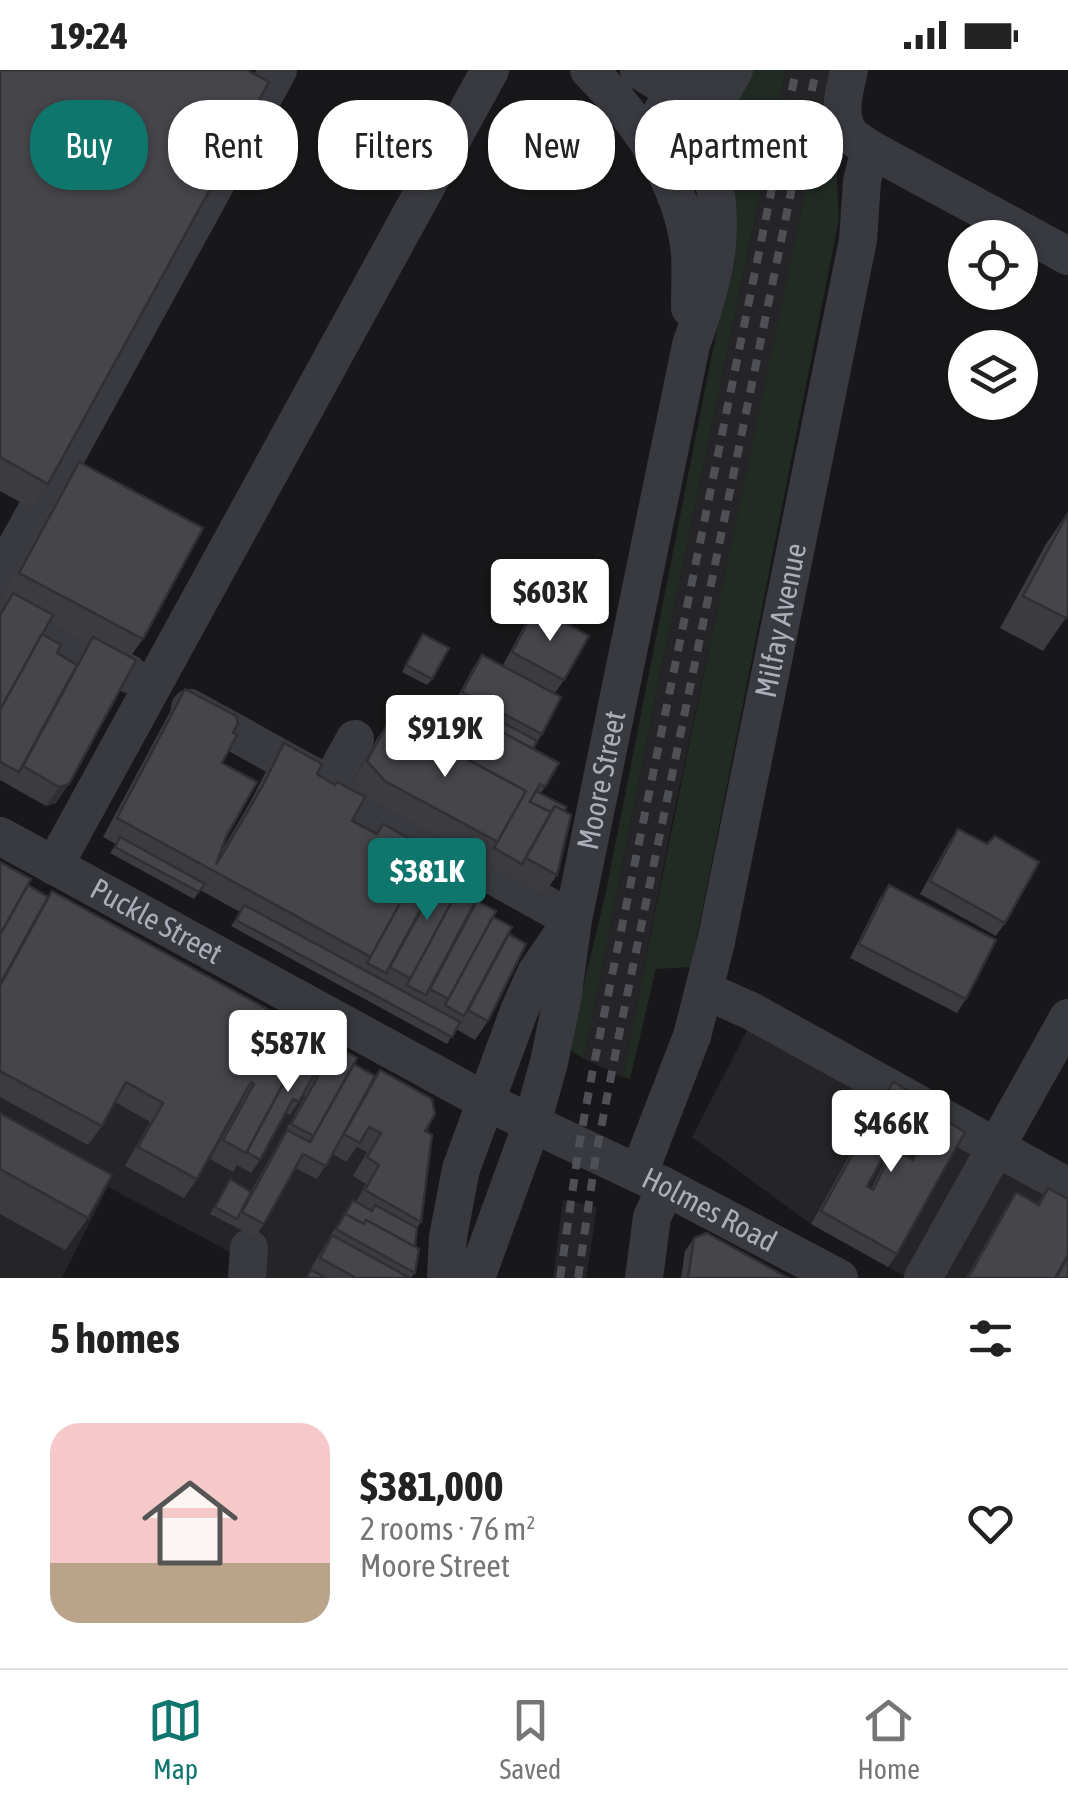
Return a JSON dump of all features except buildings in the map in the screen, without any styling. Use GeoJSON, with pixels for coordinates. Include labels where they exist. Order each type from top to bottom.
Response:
{"type":"FeatureCollection","features":[{"type":"Feature","properties":{"kind":"street"},"geometry":{"type":"LineString","coordinates":[[0,576],[278,70]]}},
{"type":"Feature","properties":{"kind":"street"},"geometry":{"type":"LineString","coordinates":[[54,866],[490,70]]}},
{"type":"Feature","properties":{"kind":"street","name":"Moore Street"},"geometry":{"type":"LineString","coordinates":[[590,70],[635,123]]}},
{"type":"Feature","properties":{"kind":"street","name":"Moore Street"},"geometry":{"type":"LineString","coordinates":[[639,70],[685,81]]}},
{"type":"Feature","properties":{"kind":"street"},"geometry":{"type":"LineString","coordinates":[[716,100],[734,70]]}},
{"type":"Feature","properties":{"kind":"street"},"geometry":{"type":"LineString","coordinates":[[849,70],[842,105],[850,134],[870,149],[1068,256]]}},
{"type":"Feature","properties":{"kind":"street","name":"Milfay Avenue"},"geometry":{"type":"LineString","coordinates":[[644,1278],[653,1180],[724,903],[858,240],[862,181],[870,149]]}},
{"type":"Feature","properties":{"kind":"street","name":"Moore Street"},"geometry":{"type":"LineString","coordinates":[[673,190],[690,252],[690,345]]}},
{"type":"Feature","properties":{"kind":"street","name":"Moore Street"},"geometry":{"type":"LineString","coordinates":[[476,1278],[532,1124],[549,1062],[573,920],[690,345],[708,300],[717,257],[719,210],[715,190]]}},
{"type":"Feature","properties":{"kind":"street"},"geometry":{"type":"LineString","coordinates":[[0,602],[573,920]]}},
{"type":"Feature","properties":{"kind":"street"},"geometry":{"type":"LineString","coordinates":[[330,784],[355,739]]}},
{"type":"Feature","properties":{"kind":"street","name":"Puckle Street"},"geometry":{"type":"LineString","coordinates":[[0,836],[486,1101],[579,1146]]}},
{"type":"Feature","properties":{"kind":"street","name":"Moore Street"},"geometry":{"type":"LineString","coordinates":[[446,1278],[448,1237],[461,1169],[536,972],[573,920]]}},
{"type":"Feature","properties":{"kind":"street"},"geometry":{"type":"LineString","coordinates":[[704,990],[751,1011],[1068,1187]]}},
{"type":"Feature","properties":{"kind":"street"},"geometry":{"type":"LineString","coordinates":[[924,1278],[1068,1018]]}},
{"type":"Feature","properties":{"kind":"street","name":"Holmes Road"},"geometry":{"type":"LineString","coordinates":[[579,1146],[653,1180],[839,1278]]}},
{"type":"Feature","properties":{"kind":"shaded area"},"geometry":{"type":"Polygon","coordinates":[[[749,70],[786,70],[780,100],[732,100],[749,70]]]}},
{"type":"Feature","properties":{"kind":"shaded area"},"geometry":{"type":"Polygon","coordinates":[[[786,70],[830,70],[824,100],[780,100],[786,70]]]}},
{"type":"Feature","properties":{"kind":"shaded area"},"geometry":{"type":"Polygon","coordinates":[[[830,70],[830,100],[824,100],[830,70]]]}},
{"type":"Feature","properties":{"kind":"shaded area"},"geometry":{"type":"Polygon","coordinates":[[[724,190],[761,190],[584,1059],[568,1049],[605,896],[733,248],[724,190]]]}},
{"type":"Feature","properties":{"kind":"shaded area"},"geometry":{"type":"Polygon","coordinates":[[[761,190],[806,190],[672,822],[623,1077],[584,1059],[761,190]]]}},
{"type":"Feature","properties":{"kind":"shaded area"},"geometry":{"type":"Polygon","coordinates":[[[805,190],[837,190],[839,219],[691,967],[656,969],[630,1079],[623,1077],[805,190]]]}},
{"type":"Feature","properties":{"kind":"shaded area"},"geometry":{"type":"Polygon","coordinates":[[[0,875],[429,1109],[412,1278],[230,1278],[232,1253],[108,1187],[62,1278],[0,1278],[0,875]]]}},
{"type":"Feature","properties":{"kind":"shaded area"},"geometry":{"type":"Polygon","coordinates":[[[754,1017],[1068,1179],[1068,1278],[908,1278],[811,1224],[692,1137],[754,1017]]]}},
{"type":"Feature","properties":{"kind":"shaded area"},"geometry":{"type":"Polygon","coordinates":[[[563,1200],[597,1207],[586,1278],[553,1278],[563,1200]]]}},
{"type":"Feature","properties":{"kind":"railway"},"geometry":{"type":"LineString","coordinates":[[560,1278],[592,1074],[796,70]]}},
{"type":"Feature","properties":{"kind":"railway"},"geometry":{"type":"LineString","coordinates":[[578,1278],[620,1030],[816,70]]}}]}
